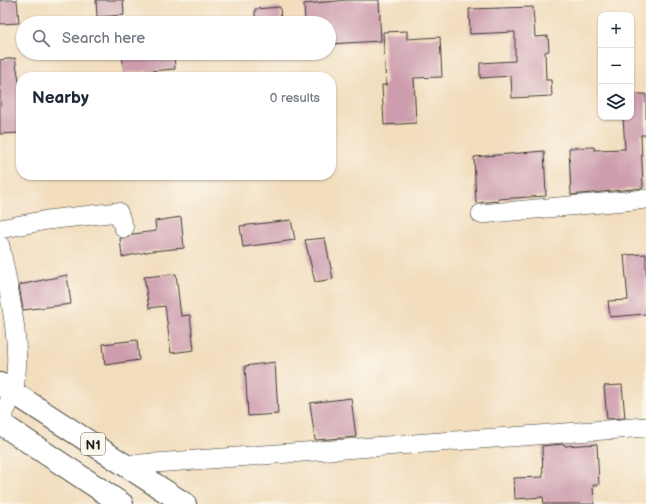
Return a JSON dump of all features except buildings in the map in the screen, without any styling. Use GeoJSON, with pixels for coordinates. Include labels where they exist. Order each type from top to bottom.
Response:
{"type":"FeatureCollection","features":[{"type":"Feature","properties":{"kind":"highway","name":"N1"},"geometry":{"type":"LineString","coordinates":[[6,388],[185,504]]}},
{"type":"Feature","properties":{"kind":"highway","name":"N1"},"geometry":{"type":"LineString","coordinates":[[0,422],[122,504]]}},
{"type":"Feature","properties":{"kind":"street"},"geometry":{"type":"LineString","coordinates":[[481,214],[646,199]]}},
{"type":"Feature","properties":{"kind":"street"},"geometry":{"type":"LineString","coordinates":[[0,229],[48,220],[118,212],[124,228]]}},
{"type":"Feature","properties":{"kind":"street"},"geometry":{"type":"LineString","coordinates":[[0,246],[15,336],[16,372],[6,388],[0,422]]}},
{"type":"Feature","properties":{"kind":"street"},"geometry":{"type":"LineString","coordinates":[[127,465],[646,427]]}}]}
